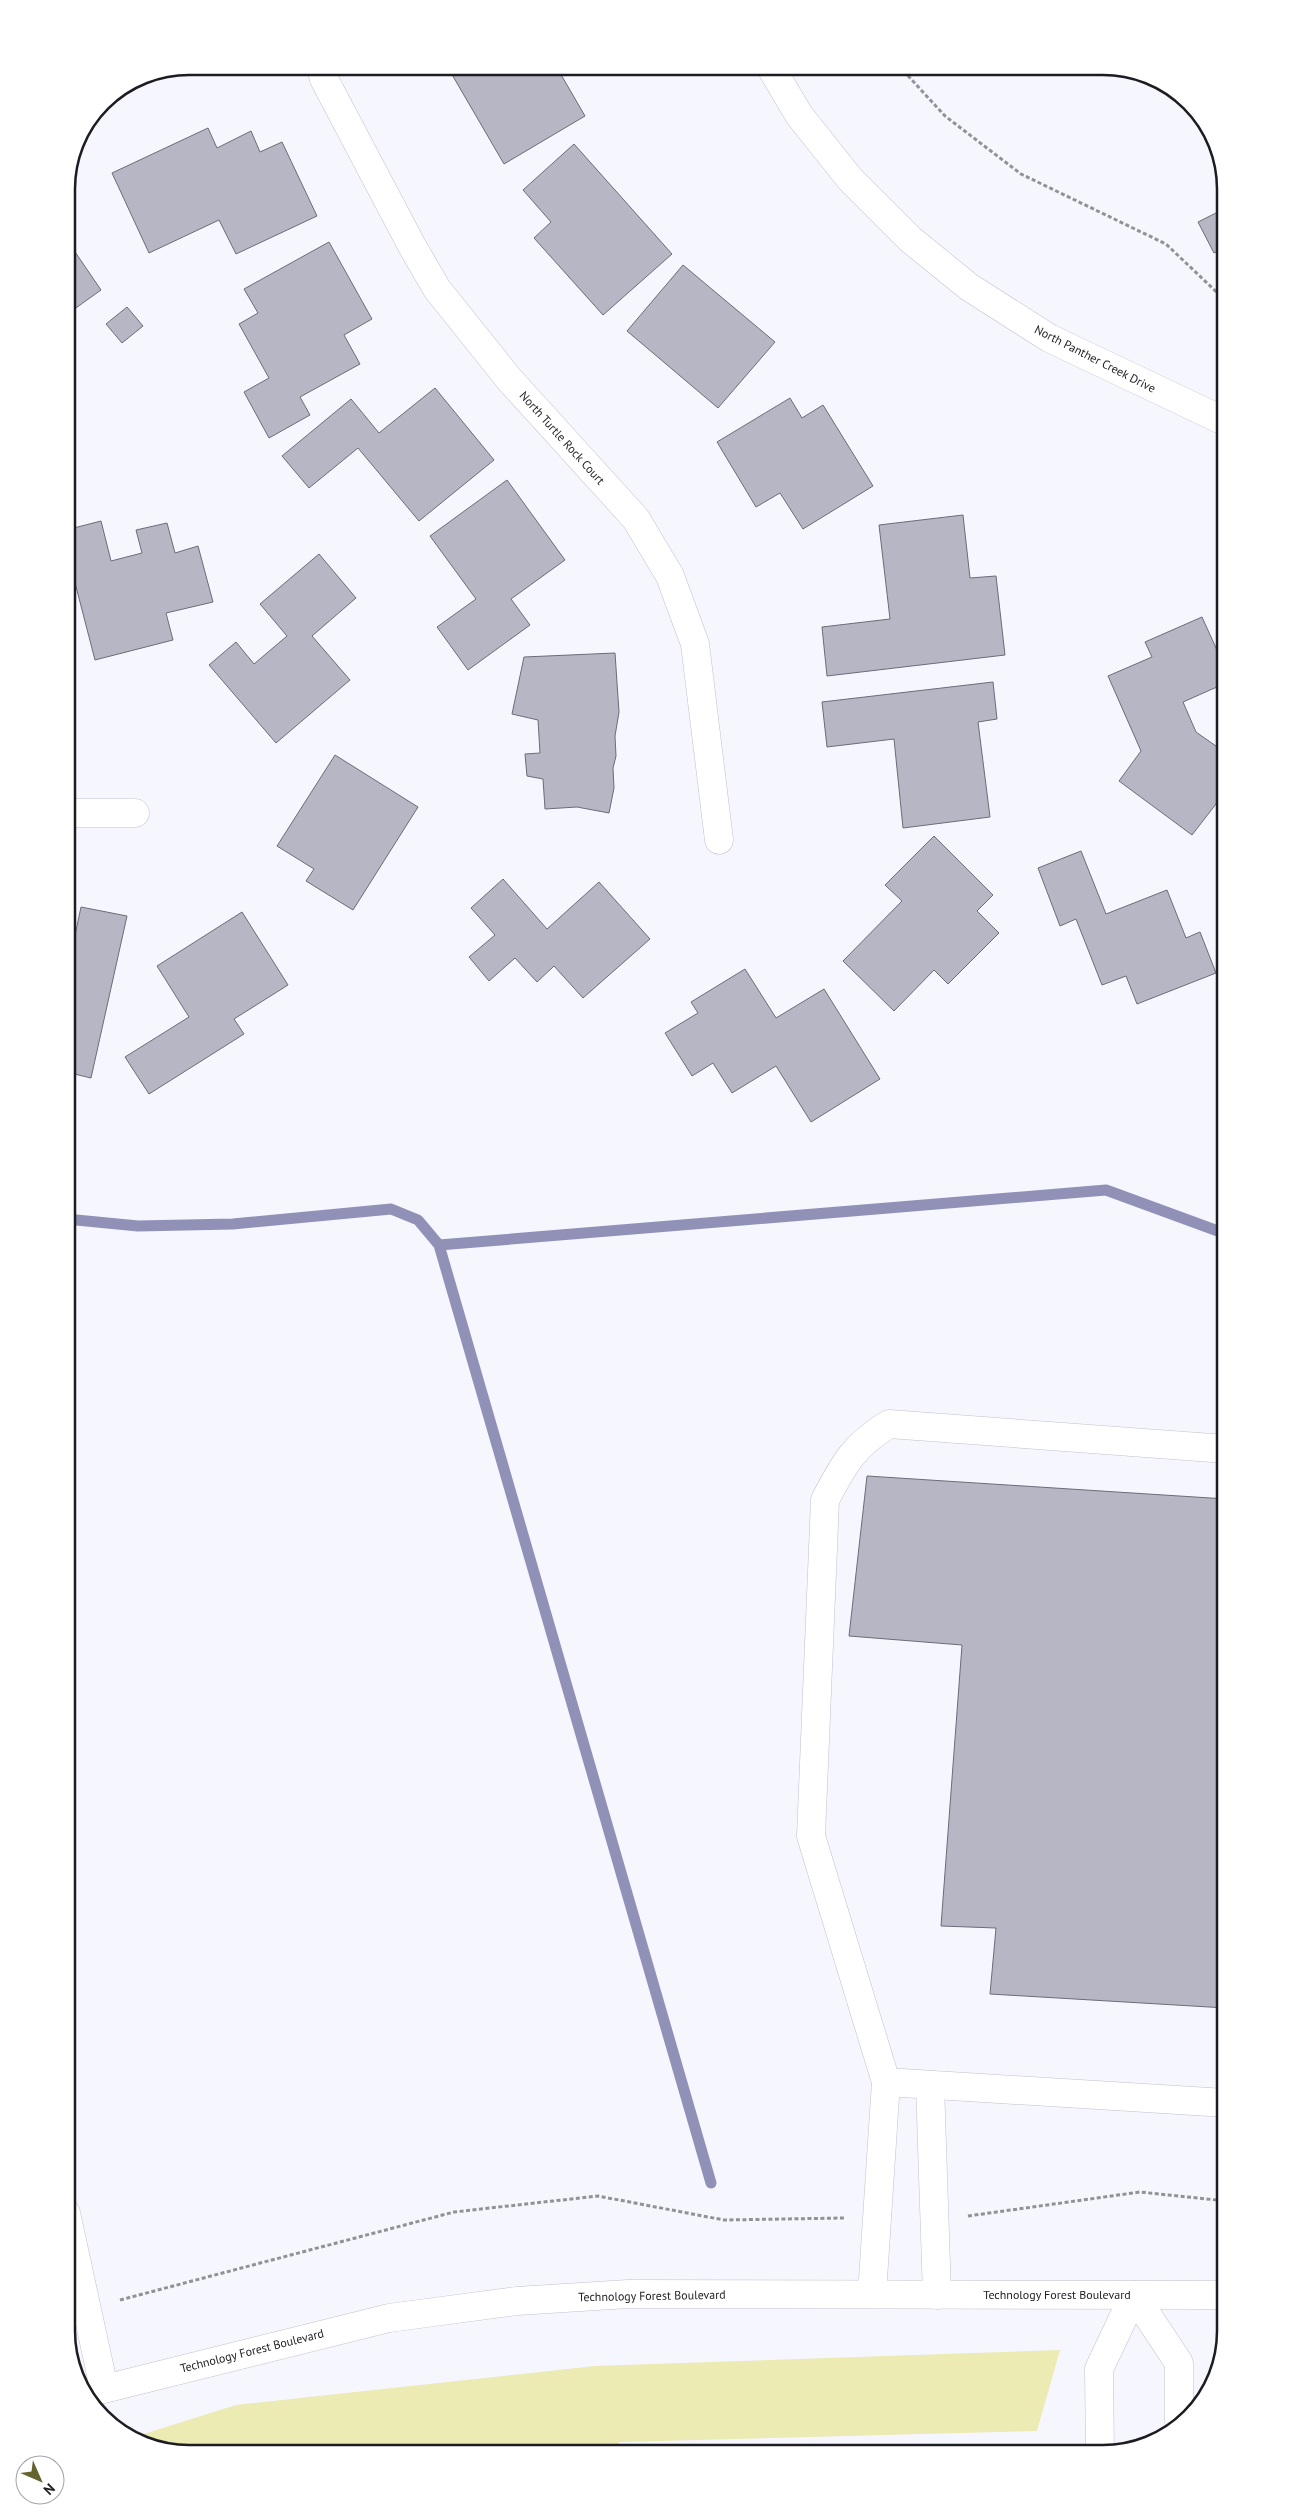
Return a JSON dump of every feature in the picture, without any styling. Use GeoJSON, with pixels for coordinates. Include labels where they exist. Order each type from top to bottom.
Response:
{"type":"FeatureCollection","features":[{"type":"Feature","properties":{"kind":"street","name":"North Turtle Rock Court"},"geometry":{"type":"LineString","coordinates":[[323,75],[407,237],[437,289],[509,379],[636,519],[670,576],[695,644],[719,840]]}},
{"type":"Feature","properties":{"kind":"street","name":"North Panther Creek Drive"},"geometry":{"type":"LineString","coordinates":[[775,75],[799,115],[850,179],[910,239],[969,287],[1049,338],[1217,418]]}},
{"type":"Feature","properties":{"kind":"street"},"geometry":{"type":"LineString","coordinates":[[75,813],[135,813]]}},
{"type":"Feature","properties":{"kind":"street"},"geometry":{"type":"LineString","coordinates":[[872,2294],[886,2082],[811,1836],[825,1500],[843,1466],[867,1438],[890,1424],[1217,1448]]}},
{"type":"Feature","properties":{"kind":"street"},"geometry":{"type":"LineString","coordinates":[[886,2082],[1217,2102]]}},
{"type":"Feature","properties":{"kind":"street"},"geometry":{"type":"LineString","coordinates":[[930,2084],[937,2295]]}},
{"type":"Feature","properties":{"kind":"street"},"geometry":{"type":"LineString","coordinates":[[75,2254],[87,2309],[96,2390]]}},
{"type":"Feature","properties":{"kind":"street","name":"Technology Forest Boulevard"},"geometry":{"type":"LineString","coordinates":[[96,2390],[390,2318],[517,2301],[628,2294],[1217,2295]]}},
{"type":"Feature","properties":{"kind":"street"},"geometry":{"type":"LineString","coordinates":[[1134,2295],[1179,2363],[1178,2417]]}},
{"type":"Feature","properties":{"kind":"street"},"geometry":{"type":"LineString","coordinates":[[1100,2445],[1099,2369],[1134,2295]]}},
{"type":"Feature","properties":{"kind":"path"},"geometry":{"type":"LineString","coordinates":[[907,75],[945,116],[1021,174],[1166,244],[1217,292]]}},
{"type":"Feature","properties":{"kind":"path"},"geometry":{"type":"LineString","coordinates":[[935,2217],[960,2217],[1140,2192],[1217,2200]]}},
{"type":"Feature","properties":{"kind":"path"},"geometry":{"type":"LineString","coordinates":[[87,2309],[454,2212],[598,2196],[724,2220],[876,2217]]}},
{"type":"Feature","properties":{"kind":"green space"},"geometry":{"type":"Polygon","coordinates":[[[1060,2350],[1037,2431],[619,2442],[619,2445],[182,2445],[167,2443],[142,2434],[236,2405],[595,2366],[1060,2350]]]}},
{"type":"Feature","properties":{"kind":"building"},"geometry":{"type":"Polygon","coordinates":[[[452,75],[561,75],[585,116],[504,164],[452,75]]]}},
{"type":"Feature","properties":{"kind":"building"},"geometry":{"type":"Polygon","coordinates":[[[208,128],[217,148],[251,131],[260,152],[282,142],[317,216],[236,254],[219,220],[149,253],[112,173],[208,128]]]}},
{"type":"Feature","properties":{"kind":"building"},"geometry":{"type":"Polygon","coordinates":[[[574,144],[672,254],[603,315],[534,238],[551,222],[523,190],[574,144]]]}},
{"type":"Feature","properties":{"kind":"building"},"geometry":{"type":"Polygon","coordinates":[[[1217,212],[1217,252],[1214,253],[1198,222],[1217,212]]]}},
{"type":"Feature","properties":{"kind":"building"},"geometry":{"type":"Polygon","coordinates":[[[329,242],[372,319],[344,335],[360,364],[300,397],[310,415],[269,438],[244,392],[269,378],[239,324],[258,313],[244,289],[329,242]]]}},
{"type":"Feature","properties":{"kind":"building"},"geometry":{"type":"Polygon","coordinates":[[[75,252],[101,290],[75,309],[75,252]]]}},
{"type":"Feature","properties":{"kind":"building"},"geometry":{"type":"Polygon","coordinates":[[[683,265],[775,342],[718,408],[627,331],[683,265]]]}},
{"type":"Feature","properties":{"kind":"building"},"geometry":{"type":"Polygon","coordinates":[[[127,307],[143,326],[122,343],[106,324],[127,307]]]}},
{"type":"Feature","properties":{"kind":"building"},"geometry":{"type":"Polygon","coordinates":[[[435,388],[494,460],[419,521],[358,448],[309,488],[282,456],[351,399],[379,433],[435,388]]]}},
{"type":"Feature","properties":{"kind":"building"},"geometry":{"type":"Polygon","coordinates":[[[790,398],[802,418],[823,405],[873,486],[803,529],[780,493],[756,507],[717,442],[790,398]]]}},
{"type":"Feature","properties":{"kind":"building"},"geometry":{"type":"Polygon","coordinates":[[[507,480],[565,560],[511,599],[530,625],[468,670],[437,627],[476,599],[430,536],[507,480]]]}},
{"type":"Feature","properties":{"kind":"building"},"geometry":{"type":"Polygon","coordinates":[[[963,515],[970,578],[996,576],[1005,655],[827,676],[822,627],[890,619],[879,525],[963,515]]]}},
{"type":"Feature","properties":{"kind":"building"},"geometry":{"type":"Polygon","coordinates":[[[101,521],[111,561],[142,553],[136,530],[167,523],[175,553],[198,546],[213,602],[166,613],[173,640],[95,660],[75,583],[75,528],[101,521]]]}},
{"type":"Feature","properties":{"kind":"building"},"geometry":{"type":"Polygon","coordinates":[[[319,554],[356,598],[312,636],[350,680],[276,743],[209,665],[236,642],[254,664],[287,636],[260,604],[319,554]]]}},
{"type":"Feature","properties":{"kind":"building"},"geometry":{"type":"Polygon","coordinates":[[[1202,617],[1217,650],[1217,687],[1183,702],[1196,732],[1217,747],[1217,803],[1192,835],[1119,781],[1141,751],[1108,676],[1152,657],[1145,642],[1202,617]]]}},
{"type":"Feature","properties":{"kind":"building"},"geometry":{"type":"Polygon","coordinates":[[[615,653],[619,712],[615,736],[614,788],[609,813],[577,807],[545,809],[543,779],[527,776],[525,754],[540,753],[538,720],[512,714],[524,657],[615,653]]]}},
{"type":"Feature","properties":{"kind":"building"},"geometry":{"type":"Polygon","coordinates":[[[993,682],[997,719],[978,722],[990,817],[903,828],[894,739],[827,747],[822,702],[993,682]]]}},
{"type":"Feature","properties":{"kind":"building"},"geometry":{"type":"Polygon","coordinates":[[[335,755],[418,807],[353,910],[306,881],[314,869],[277,846],[335,755]]]}},
{"type":"Feature","properties":{"kind":"building"},"geometry":{"type":"Polygon","coordinates":[[[934,836],[993,895],[977,911],[999,933],[948,984],[934,970],[894,1011],[843,961],[902,901],[885,885],[934,836]]]}},
{"type":"Feature","properties":{"kind":"building"},"geometry":{"type":"Polygon","coordinates":[[[1081,851],[1106,914],[1167,890],[1186,938],[1200,932],[1216,973],[1137,1004],[1126,976],[1102,985],[1076,919],[1060,926],[1038,868],[1081,851]]]}},
{"type":"Feature","properties":{"kind":"building"},"geometry":{"type":"Polygon","coordinates":[[[503,879],[547,929],[599,882],[650,939],[583,998],[554,966],[537,982],[515,958],[489,981],[469,957],[495,935],[471,908],[503,879]]]}},
{"type":"Feature","properties":{"kind":"building"},"geometry":{"type":"Polygon","coordinates":[[[81,907],[127,916],[91,1078],[75,1074],[75,935],[81,907]]]}},
{"type":"Feature","properties":{"kind":"building"},"geometry":{"type":"Polygon","coordinates":[[[242,912],[288,985],[234,1019],[244,1034],[149,1094],[125,1057],[189,1017],[157,966],[242,912]]]}},
{"type":"Feature","properties":{"kind":"building"},"geometry":{"type":"Polygon","coordinates":[[[745,969],[776,1018],[824,989],[880,1079],[811,1122],[776,1066],[732,1093],[713,1063],[692,1076],[665,1033],[698,1013],[691,1002],[745,969]]]}},
{"type":"Feature","properties":{"kind":"building"},"geometry":{"type":"Polygon","coordinates":[[[867,1476],[1217,1498],[1217,2007],[990,1994],[996,1928],[941,1926],[962,1645],[849,1636],[867,1476]]]}},
{"type":"Feature","properties":{"kind":"waterway"},"geometry":{"type":"LineString","coordinates":[[439,1245],[1106,1190],[1217,1231]]}},
{"type":"Feature","properties":{"kind":"waterway"},"geometry":{"type":"LineString","coordinates":[[75,1220],[138,1226],[233,1224],[391,1209],[418,1220],[439,1245],[711,2183]]}}]}
